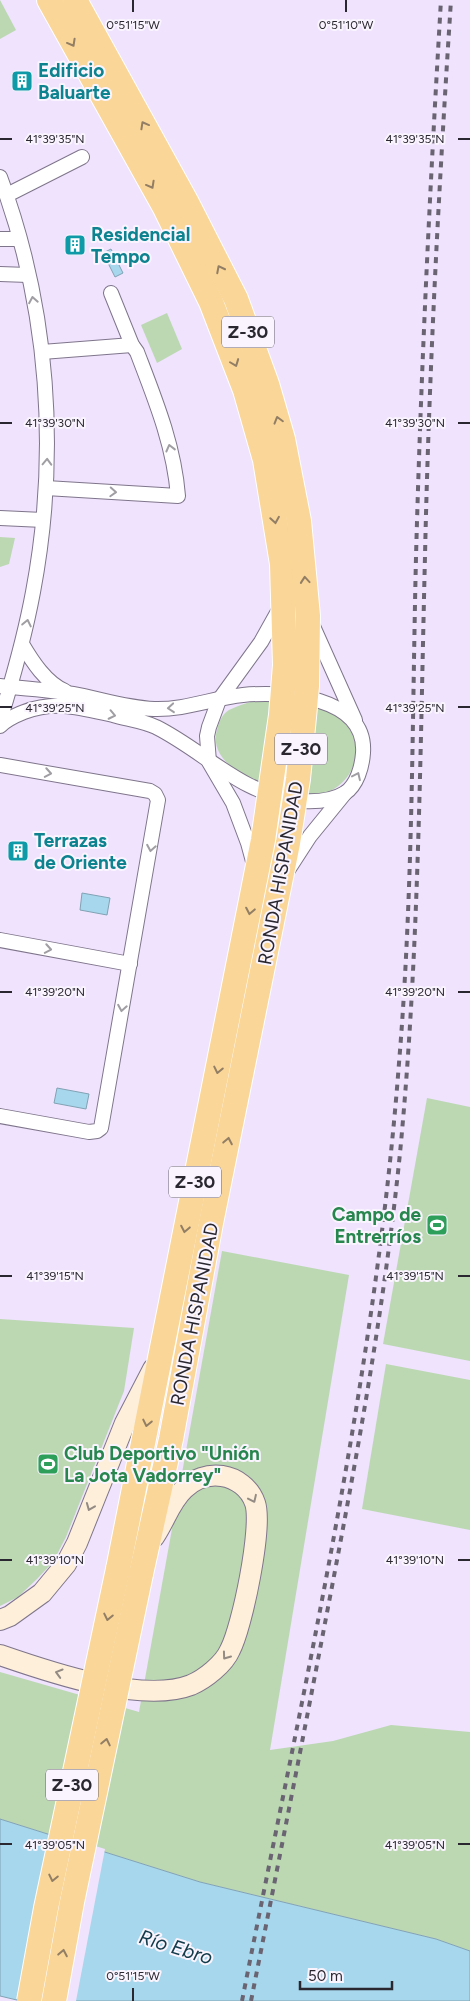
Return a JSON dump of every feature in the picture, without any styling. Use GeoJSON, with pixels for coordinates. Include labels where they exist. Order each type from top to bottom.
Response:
{"type":"FeatureCollection","features":[{"type":"Feature","properties":{"kind":"highway","name":"RONDA HISPANIDAD"},"geometry":{"type":"LineString","coordinates":[[49,0],[164,208],[211,302],[245,390],[265,460],[282,564],[285,665],[294,697],[294,800],[280,881],[213,1213],[171,1439],[72,1902],[54,2001]]}},
{"type":"Feature","properties":{"kind":"highway","name":"RONDA HISPANIDAD"},"geometry":{"type":"LineString","coordinates":[[30,2001],[46,1908],[118,1569],[257,876],[282,715],[294,697],[308,663],[308,616],[299,521],[283,439],[267,384],[236,299],[186,201],[75,0]]}},
{"type":"Feature","properties":{"kind":"main road"},"geometry":{"type":"LineString","coordinates":[[0,1620],[10,1616],[42,1593],[66,1564],[77,1543],[125,1423],[162,1351]]}},
{"type":"Feature","properties":{"kind":"main road"},"geometry":{"type":"LineString","coordinates":[[0,1656],[106,1685],[144,1690],[177,1689],[204,1678],[230,1652],[237,1635],[256,1535],[257,1512],[255,1502],[248,1490],[229,1477],[219,1475],[200,1478],[186,1487],[177,1496],[146,1549]]}},
{"type":"Feature","properties":{"kind":"street"},"geometry":{"type":"LineString","coordinates":[[7,195],[82,156]]}},
{"type":"Feature","properties":{"kind":"street"},"geometry":{"type":"LineString","coordinates":[[0,177],[7,195],[28,275],[42,352],[48,444],[43,520],[34,591],[22,644],[5,686],[0,720]]}},
{"type":"Feature","properties":{"kind":"street"},"geometry":{"type":"LineString","coordinates":[[0,239],[19,239]]}},
{"type":"Feature","properties":{"kind":"street"},"geometry":{"type":"LineString","coordinates":[[0,274],[28,275]]}},
{"type":"Feature","properties":{"kind":"street"},"geometry":{"type":"LineString","coordinates":[[46,488],[178,496],[176,471],[162,419],[137,352],[132,345],[111,293]]}},
{"type":"Feature","properties":{"kind":"street"},"geometry":{"type":"LineString","coordinates":[[42,352],[132,345]]}},
{"type":"Feature","properties":{"kind":"street"},"geometry":{"type":"LineString","coordinates":[[0,518],[43,520]]}},
{"type":"Feature","properties":{"kind":"street"},"geometry":{"type":"LineString","coordinates":[[257,876],[248,843],[233,803],[208,762],[208,727],[219,700],[261,642],[283,603]]}},
{"type":"Feature","properties":{"kind":"street"},"geometry":{"type":"LineString","coordinates":[[280,881],[310,836],[356,780],[362,760],[363,742],[352,712],[308,616]]}},
{"type":"Feature","properties":{"kind":"street"},"geometry":{"type":"LineString","coordinates":[[22,644],[43,674],[60,689],[71,694]]}},
{"type":"Feature","properties":{"kind":"street"},"geometry":{"type":"LineString","coordinates":[[5,686],[71,694],[154,709],[174,708],[240,695],[264,694],[294,697],[332,705],[340,709],[356,724]]}},
{"type":"Feature","properties":{"kind":"street"},"geometry":{"type":"LineString","coordinates":[[0,726],[7,719],[14,716],[49,705],[72,706],[151,725],[170,735],[236,779],[270,794],[294,800],[323,801],[346,792]]}},
{"type":"Feature","properties":{"kind":"street"},"geometry":{"type":"LineString","coordinates":[[0,765],[150,790],[158,800],[101,1128],[97,1131],[89,1132],[0,1116]]}},
{"type":"Feature","properties":{"kind":"street"},"geometry":{"type":"LineString","coordinates":[[0,940],[130,964]]}},
{"type":"Feature","properties":{"kind":"green space"},"geometry":{"type":"Polygon","coordinates":[[[0,0],[16,30],[0,39],[0,0]]]}},
{"type":"Feature","properties":{"kind":"green space"},"geometry":{"type":"Polygon","coordinates":[[[167,313],[182,349],[157,363],[141,325],[167,313]]]}},
{"type":"Feature","properties":{"kind":"green space"},"geometry":{"type":"Polygon","coordinates":[[[0,537],[15,538],[9,564],[0,567],[0,537]]]}},
{"type":"Feature","properties":{"kind":"green space"},"geometry":{"type":"Polygon","coordinates":[[[254,701],[271,701],[262,783],[228,764],[218,749],[216,740],[217,730],[224,714],[235,707],[254,701]]]}},
{"type":"Feature","properties":{"kind":"green space"},"geometry":{"type":"Polygon","coordinates":[[[314,707],[332,714],[344,722],[353,736],[356,746],[356,757],[353,768],[340,785],[331,791],[320,794],[304,794],[314,707]]]}},
{"type":"Feature","properties":{"kind":"green space","name":"Campo de Entrerríos"},"geometry":{"type":"Polygon","coordinates":[[[427,1098],[470,1107],[470,1361],[383,1344],[427,1098]]]}},
{"type":"Feature","properties":{"kind":"green space"},"geometry":{"type":"Polygon","coordinates":[[[222,1251],[349,1275],[270,1750],[333,1741],[391,1725],[470,1732],[470,1951],[436,1939],[200,1882],[0,1819],[0,1672],[139,1712],[222,1251]]]}},
{"type":"Feature","properties":{"kind":"green space","name":"Club Deportivo \"Unión La Jota Vadorrey\""},"geometry":{"type":"Polygon","coordinates":[[[0,1319],[134,1328],[124,1391],[66,1537],[53,1562],[37,1579],[18,1597],[0,1606],[0,1319]]]}},
{"type":"Feature","properties":{"kind":"green space"},"geometry":{"type":"Polygon","coordinates":[[[386,1364],[470,1380],[470,1530],[362,1509],[386,1364]]]}},
{"type":"Feature","properties":{"kind":"water"},"geometry":{"type":"Polygon","coordinates":[[[111,249],[123,273],[115,277],[103,253],[111,249]]]}},
{"type":"Feature","properties":{"kind":"water"},"geometry":{"type":"Polygon","coordinates":[[[82,893],[110,898],[107,915],[80,910],[82,893]]]}},
{"type":"Feature","properties":{"kind":"water"},"geometry":{"type":"Polygon","coordinates":[[[57,1088],[89,1094],[86,1109],[54,1103],[57,1088]]]}},
{"type":"Feature","properties":{"kind":"water","name":"Río Ebro"},"geometry":{"type":"Polygon","coordinates":[[[0,1819],[200,1882],[436,1939],[470,1951],[470,2001],[21,2001],[0,1996],[0,1819]]]}},
{"type":"Feature","properties":{"kind":"pier"},"geometry":{"type":"Polygon","coordinates":[[[54,1833],[105,1849],[76,2001],[21,2001],[54,1833]]]}},
{"type":"Feature","properties":{"kind":"railway"},"geometry":{"type":"LineString","coordinates":[[242,2001],[312,1651],[355,1417],[388,1181],[404,1000],[407,936],[420,418],[441,0]]}},
{"type":"Feature","properties":{"kind":"railway"},"geometry":{"type":"LineString","coordinates":[[251,2001],[358,1447],[386,1271],[400,1153],[415,930],[429,417],[451,0]]}},
{"type":"Feature","properties":{"kind":"place","name":"Edificio Baluarte"},"geometry":{"type":"Point","coordinates":[22,81]}},
{"type":"Feature","properties":{"kind":"place","name":"Residencial Tempo"},"geometry":{"type":"Point","coordinates":[75,245]}},
{"type":"Feature","properties":{"kind":"place","name":"Terrazas de Oriente"},"geometry":{"type":"Point","coordinates":[18,851]}},
{"type":"Feature","properties":{"kind":"place","name":"Campo de Entrerríos"},"geometry":{"type":"Point","coordinates":[437,1225]}},
{"type":"Feature","properties":{"kind":"place","name":"Club Deportivo \"Unión La Jota Vadorrey\""},"geometry":{"type":"Point","coordinates":[48,1464]}}]}
